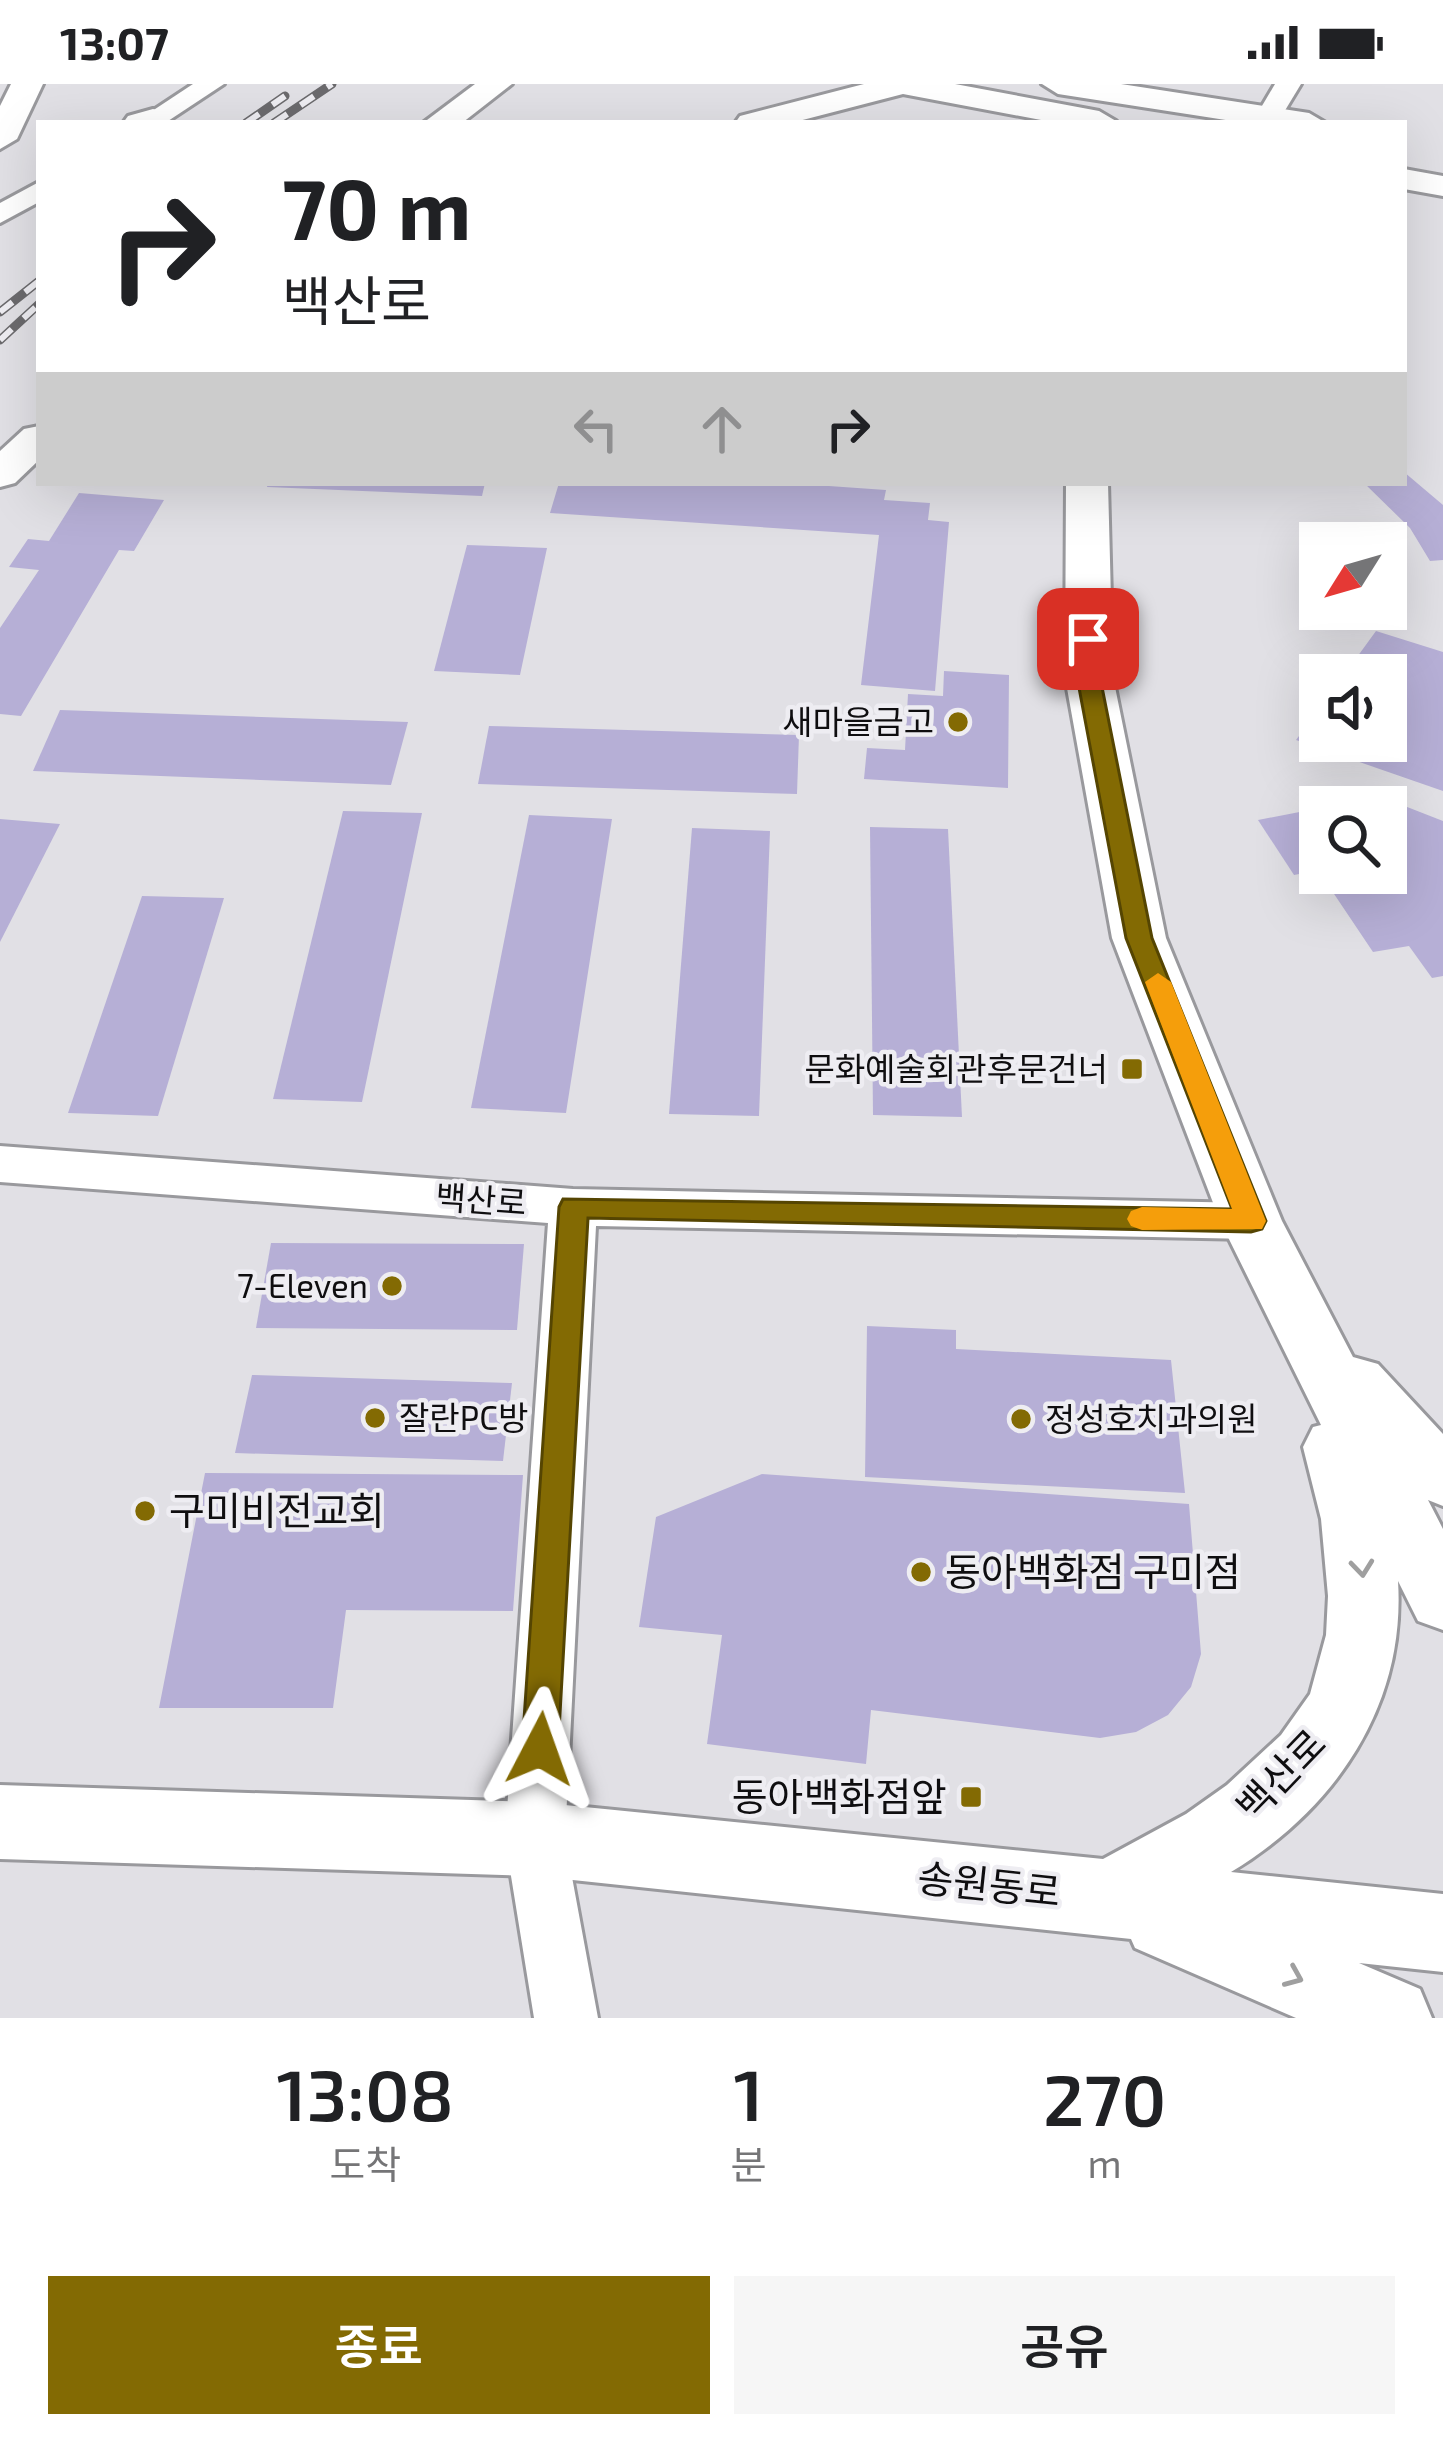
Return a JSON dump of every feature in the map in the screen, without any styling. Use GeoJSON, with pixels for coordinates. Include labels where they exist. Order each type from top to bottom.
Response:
{"type":"FeatureCollection","features":[{"type":"Feature","properties":{"kind":"street"},"geometry":{"type":"LineString","coordinates":[[27,84],[2,132],[36,137]]}},
{"type":"Feature","properties":{"kind":"street"},"geometry":{"type":"LineString","coordinates":[[149,120],[211,84]]}},
{"type":"Feature","properties":{"kind":"street"},"geometry":{"type":"LineString","coordinates":[[444,120],[496,84]]}},
{"type":"Feature","properties":{"kind":"street"},"geometry":{"type":"LineString","coordinates":[[738,120],[766,89],[763,84]]}},
{"type":"Feature","properties":{"kind":"street"},"geometry":{"type":"LineString","coordinates":[[741,120],[902,84],[1091,120]]}},
{"type":"Feature","properties":{"kind":"street"},"geometry":{"type":"LineString","coordinates":[[1058,84],[1265,119],[1288,84]]}},
{"type":"Feature","properties":{"kind":"street"},"geometry":{"type":"LineString","coordinates":[[1407,179],[1443,186]]}},
{"type":"Feature","properties":{"kind":"street"},"geometry":{"type":"LineString","coordinates":[[0,215],[36,192]]}},
{"type":"Feature","properties":{"kind":"street"},"geometry":{"type":"LineString","coordinates":[[1407,200],[1443,200]]}},
{"type":"Feature","properties":{"kind":"street"},"geometry":{"type":"LineString","coordinates":[[0,474],[36,440]]}},
{"type":"Feature","properties":{"kind":"street","name":"백산로"},"geometry":{"type":"LineString","coordinates":[[1087,486],[1089,677],[1139,938],[1251,1221],[1443,1599]]}},
{"type":"Feature","properties":{"kind":"street","name":"백산로"},"geometry":{"type":"LineString","coordinates":[[0,1163],[574,1207],[1251,1221]]}},
{"type":"Feature","properties":{"kind":"street"},"geometry":{"type":"LineString","coordinates":[[566,2018],[535,1839],[574,1207]]}},
{"type":"Feature","properties":{"kind":"street","name":"백산로"},"geometry":{"type":"LineString","coordinates":[[1286,1295],[1384,1420],[1443,1478]]}},
{"type":"Feature","properties":{"kind":"street","name":"백산로"},"geometry":{"type":"LineString","coordinates":[[1110,1898],[1244,1819],[1324,1741],[1352,1677],[1365,1596],[1355,1502],[1286,1295]]}},
{"type":"Feature","properties":{"kind":"street","name":"송원동로"},"geometry":{"type":"LineString","coordinates":[[0,1822],[535,1839],[1443,1933]]}},
{"type":"Feature","properties":{"kind":"street"},"geometry":{"type":"LineString","coordinates":[[1110,1898],[1390,2018]]}},
{"type":"Feature","properties":{"kind":"building"},"geometry":{"type":"Polygon","coordinates":[[[1407,475],[1443,505],[1443,560],[1430,561],[1407,522],[1367,486],[1407,486],[1407,475]]]}},
{"type":"Feature","properties":{"kind":"building"},"geometry":{"type":"Polygon","coordinates":[[[267,486],[484,486],[482,496],[267,486]]]}},
{"type":"Feature","properties":{"kind":"building"},"geometry":{"type":"Polygon","coordinates":[[[558,486],[829,486],[886,490],[884,500],[930,503],[928,520],[949,522],[935,691],[861,685],[879,535],[550,513],[558,486]]]}},
{"type":"Feature","properties":{"kind":"building"},"geometry":{"type":"Polygon","coordinates":[[[79,493],[164,500],[134,551],[119,550],[21,716],[0,714],[0,628],[39,570],[9,567],[28,539],[49,541],[79,493]]]}},
{"type":"Feature","properties":{"kind":"building"},"geometry":{"type":"Polygon","coordinates":[[[467,545],[547,548],[520,675],[434,671],[467,545]]]}},
{"type":"Feature","properties":{"kind":"building"},"geometry":{"type":"Polygon","coordinates":[[[1376,631],[1443,652],[1443,791],[1359,762],[1407,762],[1407,654],[1359,654],[1376,631]]]}},
{"type":"Feature","properties":{"kind":"building","name":"새마을금고"},"geometry":{"type":"Polygon","coordinates":[[[944,671],[1009,675],[1008,788],[864,779],[867,748],[905,750],[908,694],[943,696],[944,671]]]}},
{"type":"Feature","properties":{"kind":"building"},"geometry":{"type":"Polygon","coordinates":[[[60,710],[408,722],[391,785],[33,771],[60,710]]]}},
{"type":"Feature","properties":{"kind":"building"},"geometry":{"type":"Polygon","coordinates":[[[489,726],[799,735],[797,794],[478,784],[489,726]]]}},
{"type":"Feature","properties":{"kind":"building"},"geometry":{"type":"Polygon","coordinates":[[[1407,807],[1443,821],[1443,976],[1432,978],[1409,946],[1373,952],[1334,894],[1407,894],[1407,807]]]}},
{"type":"Feature","properties":{"kind":"building"},"geometry":{"type":"Polygon","coordinates":[[[343,811],[422,813],[362,1102],[273,1099],[343,811]]]}},
{"type":"Feature","properties":{"kind":"building"},"geometry":{"type":"Polygon","coordinates":[[[1299,812],[1299,874],[1294,875],[1258,820],[1299,812]]]}},
{"type":"Feature","properties":{"kind":"building"},"geometry":{"type":"Polygon","coordinates":[[[529,815],[612,819],[566,1113],[471,1108],[529,815]]]}},
{"type":"Feature","properties":{"kind":"building"},"geometry":{"type":"Polygon","coordinates":[[[0,819],[60,824],[0,942],[0,819]]]}},
{"type":"Feature","properties":{"kind":"building"},"geometry":{"type":"Polygon","coordinates":[[[870,827],[948,829],[962,1117],[873,1115],[870,827]]]}},
{"type":"Feature","properties":{"kind":"building"},"geometry":{"type":"Polygon","coordinates":[[[692,828],[770,831],[759,1116],[669,1114],[692,828]]]}},
{"type":"Feature","properties":{"kind":"building"},"geometry":{"type":"Polygon","coordinates":[[[142,896],[224,898],[158,1116],[68,1113],[142,896]]]}},
{"type":"Feature","properties":{"kind":"building","name":"7-Eleven"},"geometry":{"type":"Polygon","coordinates":[[[271,1243],[524,1244],[517,1330],[256,1328],[271,1243]]]}},
{"type":"Feature","properties":{"kind":"building","name":"정성호치과의원"},"geometry":{"type":"Polygon","coordinates":[[[867,1326],[956,1330],[956,1349],[1171,1360],[1185,1493],[865,1477],[867,1326]]]}},
{"type":"Feature","properties":{"kind":"building","name":"잘란PC방"},"geometry":{"type":"Polygon","coordinates":[[[252,1375],[512,1383],[503,1461],[235,1453],[252,1375]]]}},
{"type":"Feature","properties":{"kind":"building"},"geometry":{"type":"Polygon","coordinates":[[[205,1473],[523,1475],[513,1611],[346,1610],[333,1708],[159,1708],[205,1473]]]}},
{"type":"Feature","properties":{"kind":"building","name":"동아백화점 구미점"},"geometry":{"type":"Polygon","coordinates":[[[762,1474],[1189,1504],[1201,1654],[1191,1687],[1168,1715],[1136,1732],[1100,1738],[871,1710],[866,1764],[707,1744],[722,1635],[639,1627],[656,1517],[762,1474]]]}},
{"type":"Feature","properties":{"kind":"railway"},"geometry":{"type":"LineString","coordinates":[[278,120],[332,84]]}},
{"type":"Feature","properties":{"kind":"railway"},"geometry":{"type":"LineString","coordinates":[[250,120],[285,96]]}},
{"type":"Feature","properties":{"kind":"railway"},"geometry":{"type":"LineString","coordinates":[[0,312],[36,283]]}},
{"type":"Feature","properties":{"kind":"railway"},"geometry":{"type":"LineString","coordinates":[[0,340],[36,307]]}},
{"type":"Feature","properties":{"kind":"slow traffic"},"geometry":{"type":"LineString","coordinates":[[1142,1219],[1251,1221],[1158,982]]}},
{"type":"Feature","properties":{"kind":"place","name":"새마을금고"},"geometry":{"type":"Point","coordinates":[958,722]}},
{"type":"Feature","properties":{"kind":"place","name":"문화예술회관후문건너"},"geometry":{"type":"Point","coordinates":[1132,1069]}},
{"type":"Feature","properties":{"kind":"place","name":"7-Eleven"},"geometry":{"type":"Point","coordinates":[392,1286]}},
{"type":"Feature","properties":{"kind":"place","name":"잘란PC방"},"geometry":{"type":"Point","coordinates":[375,1418]}},
{"type":"Feature","properties":{"kind":"place","name":"정성호치과의원"},"geometry":{"type":"Point","coordinates":[1021,1419]}},
{"type":"Feature","properties":{"kind":"place","name":"구미비전교회"},"geometry":{"type":"Point","coordinates":[145,1511]}},
{"type":"Feature","properties":{"kind":"place","name":"동아백화점 구미점"},"geometry":{"type":"Point","coordinates":[921,1572]}},
{"type":"Feature","properties":{"kind":"place","name":"동아백화점앞"},"geometry":{"type":"Point","coordinates":[971,1797]}},
{"type":"Feature","properties":{"kind":"route"},"geometry":{"type":"LineString","coordinates":[[540,1749],[574,1207],[1251,1221],[1139,938],[1089,677],[1088,639]]}}]}
